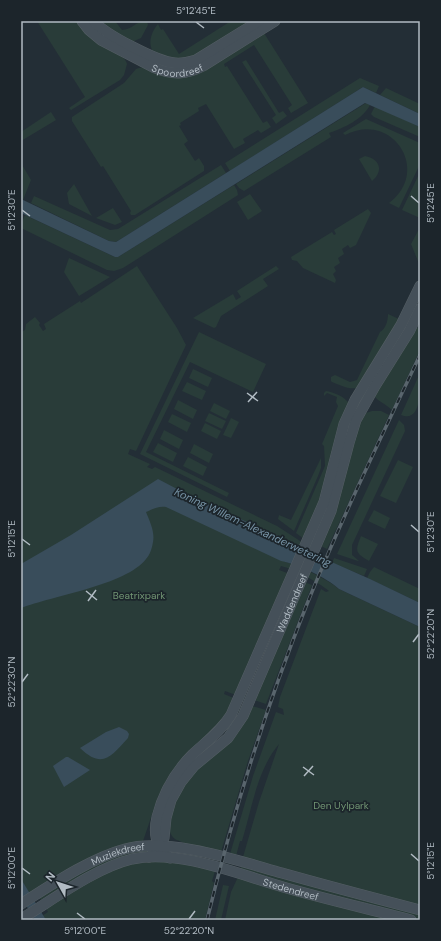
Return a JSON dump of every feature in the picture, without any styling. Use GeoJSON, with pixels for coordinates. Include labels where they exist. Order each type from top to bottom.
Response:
{"type":"FeatureCollection","features":[{"type":"Feature","properties":{"kind":"main road","name":"Spoordreef"},"geometry":{"type":"LineString","coordinates":[[82,21],[89,30],[101,40],[155,68],[172,73],[196,70],[258,25]]}},
{"type":"Feature","properties":{"kind":"main road","name":"Spoordreef"},"geometry":{"type":"LineString","coordinates":[[94,21],[110,35],[165,61],[175,63],[187,63],[196,60],[258,25],[272,23]]}},
{"type":"Feature","properties":{"kind":"main road","name":"Waddendreef"},"geometry":{"type":"LineString","coordinates":[[155,833],[162,802],[171,783],[188,760],[225,725],[295,583],[321,534],[331,511],[356,420],[374,386],[410,330],[420,286]]}},
{"type":"Feature","properties":{"kind":"main road","name":"Waddendreef"},"geometry":{"type":"LineString","coordinates":[[149,857],[159,846],[166,833],[165,824],[171,800],[181,782],[194,766],[228,738],[246,709],[295,583],[311,532],[324,502],[344,424],[355,400],[401,325],[415,312]]}},
{"type":"Feature","properties":{"kind":"main road"},"geometry":{"type":"LineString","coordinates":[[142,846],[155,833]]}},
{"type":"Feature","properties":{"kind":"main road"},"geometry":{"type":"LineString","coordinates":[[155,833],[159,846],[170,858]]}},
{"type":"Feature","properties":{"kind":"main road"},"geometry":{"type":"LineString","coordinates":[[166,833],[179,847]]}},
{"type":"Feature","properties":{"kind":"main road","name":"Muziekdreef"},"geometry":{"type":"LineString","coordinates":[[21,904],[108,854],[127,848],[142,846],[179,847]]}},
{"type":"Feature","properties":{"kind":"main road","name":"Stedendreef"},"geometry":{"type":"LineString","coordinates":[[179,847],[232,859],[420,910]]}},
{"type":"Feature","properties":{"kind":"main road","name":"Muziekdreef"},"geometry":{"type":"LineString","coordinates":[[24,917],[91,876],[133,859],[149,857]]}},
{"type":"Feature","properties":{"kind":"main road","name":"Stedendreef"},"geometry":{"type":"LineString","coordinates":[[149,857],[170,858],[202,864],[283,887],[411,920]]}},
{"type":"Feature","properties":{"kind":"green space"},"geometry":{"type":"Polygon","coordinates":[[[37,21],[77,21],[102,46],[123,57],[127,64],[124,75],[120,80],[71,110],[69,108],[85,97],[37,21]]]}},
{"type":"Feature","properties":{"kind":"green space"},"geometry":{"type":"Polygon","coordinates":[[[97,21],[115,21],[122,30],[128,29],[143,21],[147,21],[148,25],[141,38],[132,42],[97,21]]]}},
{"type":"Feature","properties":{"kind":"green space"},"geometry":{"type":"Polygon","coordinates":[[[231,21],[251,21],[197,56],[175,60],[152,50],[150,43],[151,36],[158,24],[161,30],[163,29],[179,54],[231,21]]]}},
{"type":"Feature","properties":{"kind":"green space"},"geometry":{"type":"Polygon","coordinates":[[[264,33],[308,103],[291,113],[288,108],[292,105],[254,45],[224,64],[225,67],[227,66],[263,123],[267,121],[271,127],[261,133],[258,130],[243,139],[245,143],[234,149],[206,104],[198,108],[199,111],[180,123],[181,125],[179,126],[188,141],[184,144],[195,161],[199,158],[204,166],[204,171],[135,215],[131,215],[131,211],[103,166],[101,167],[72,121],[72,117],[124,83],[136,69],[144,67],[162,74],[264,33]]]}},
{"type":"Feature","properties":{"kind":"green space"},"geometry":{"type":"Polygon","coordinates":[[[246,60],[279,113],[283,111],[287,116],[276,124],[272,118],[276,115],[242,62],[246,60]]]}},
{"type":"Feature","properties":{"kind":"green space"},"geometry":{"type":"Polygon","coordinates":[[[360,78],[379,86],[376,93],[363,87],[230,171],[225,163],[360,78]]]}},
{"type":"Feature","properties":{"kind":"green space"},"geometry":{"type":"Polygon","coordinates":[[[386,88],[420,104],[420,114],[380,95],[386,88]]]}},
{"type":"Feature","properties":{"kind":"green space"},"geometry":{"type":"Polygon","coordinates":[[[366,103],[370,105],[363,115],[347,126],[329,133],[331,137],[244,191],[236,184],[366,103]]]}},
{"type":"Feature","properties":{"kind":"green space"},"geometry":{"type":"Polygon","coordinates":[[[375,106],[420,127],[420,137],[374,117],[371,114],[375,106]]]}},
{"type":"Feature","properties":{"kind":"green space"},"geometry":{"type":"Polygon","coordinates":[[[51,112],[56,120],[21,141],[21,132],[51,112]]]}},
{"type":"Feature","properties":{"kind":"green space"},"geometry":{"type":"Polygon","coordinates":[[[366,119],[420,143],[420,164],[399,208],[389,203],[401,190],[407,175],[406,161],[401,148],[391,137],[378,131],[362,129],[345,135],[343,133],[366,119]]]}},
{"type":"Feature","properties":{"kind":"green space"},"geometry":{"type":"Polygon","coordinates":[[[365,156],[374,160],[379,166],[378,173],[372,181],[359,159],[365,156]]]}},
{"type":"Feature","properties":{"kind":"green space"},"geometry":{"type":"Polygon","coordinates":[[[21,163],[31,180],[23,200],[21,199],[21,163]]]}},
{"type":"Feature","properties":{"kind":"green space"},"geometry":{"type":"Polygon","coordinates":[[[221,165],[226,173],[116,242],[109,241],[31,203],[34,196],[110,230],[118,229],[221,165]]]}},
{"type":"Feature","properties":{"kind":"green space"},"geometry":{"type":"Polygon","coordinates":[[[420,172],[420,218],[402,210],[420,172]]]}},
{"type":"Feature","properties":{"kind":"green space"},"geometry":{"type":"Polygon","coordinates":[[[74,184],[92,216],[69,204],[67,193],[74,184]]]}},
{"type":"Feature","properties":{"kind":"green space"},"geometry":{"type":"Polygon","coordinates":[[[234,185],[238,195],[123,268],[114,271],[107,270],[21,228],[25,215],[115,257],[118,257],[234,185]]]}},
{"type":"Feature","properties":{"kind":"green space"},"geometry":{"type":"Polygon","coordinates":[[[250,194],[262,211],[248,220],[237,202],[250,194]]]}},
{"type":"Feature","properties":{"kind":"green space"},"geometry":{"type":"Polygon","coordinates":[[[113,208],[122,222],[115,225],[96,218],[113,208]]]}},
{"type":"Feature","properties":{"kind":"green space"},"geometry":{"type":"Polygon","coordinates":[[[368,209],[371,213],[356,245],[350,248],[348,245],[342,249],[344,254],[338,258],[340,263],[334,267],[336,271],[333,274],[336,280],[335,283],[303,268],[297,261],[292,260],[291,257],[332,232],[334,235],[336,234],[334,230],[368,209]]]}},
{"type":"Feature","properties":{"kind":"green space"},"geometry":{"type":"Polygon","coordinates":[[[418,231],[420,231],[420,266],[411,244],[418,231]]]}},
{"type":"Feature","properties":{"kind":"green space"},"geometry":{"type":"Polygon","coordinates":[[[69,258],[110,277],[79,296],[64,272],[69,258]]]}},
{"type":"Feature","properties":{"kind":"green space","name":"Beatrixpark"},"geometry":{"type":"Polygon","coordinates":[[[137,266],[177,328],[186,345],[136,451],[130,449],[128,454],[150,464],[147,467],[152,469],[155,467],[277,526],[317,551],[283,561],[312,573],[339,589],[420,627],[420,907],[243,857],[259,802],[279,744],[265,765],[260,777],[242,841],[240,841],[236,856],[230,854],[253,776],[276,712],[284,715],[283,709],[278,707],[280,697],[321,589],[326,592],[329,591],[306,576],[281,566],[279,570],[290,574],[236,695],[225,691],[224,694],[236,699],[226,717],[168,777],[158,797],[143,841],[21,901],[21,332],[25,330],[26,324],[35,317],[40,323],[39,325],[43,331],[46,329],[44,324],[80,301],[81,303],[137,266]]]}},
{"type":"Feature","properties":{"kind":"green space"},"geometry":{"type":"Polygon","coordinates":[[[276,266],[279,269],[263,279],[268,286],[221,316],[216,327],[214,328],[193,318],[233,294],[236,300],[241,297],[237,291],[276,266]]]}},
{"type":"Feature","properties":{"kind":"green space"},"geometry":{"type":"Polygon","coordinates":[[[388,314],[399,319],[359,387],[349,388],[332,382],[331,377],[335,375],[350,382],[357,380],[380,332],[385,327],[388,314]]]}},
{"type":"Feature","properties":{"kind":"green space"},"geometry":{"type":"Polygon","coordinates":[[[416,327],[420,329],[420,350],[392,410],[374,396],[416,327]]]}},
{"type":"Feature","properties":{"kind":"green space"},"geometry":{"type":"Polygon","coordinates":[[[199,332],[266,364],[253,392],[190,362],[146,452],[229,493],[227,497],[140,454],[199,332]]]}},
{"type":"Feature","properties":{"kind":"green space"},"geometry":{"type":"Polygon","coordinates":[[[193,369],[212,378],[208,387],[189,378],[193,369]]]}},
{"type":"Feature","properties":{"kind":"green space"},"geometry":{"type":"Polygon","coordinates":[[[420,373],[420,393],[417,409],[413,414],[408,416],[401,415],[420,373]]]}},
{"type":"Feature","properties":{"kind":"green space"},"geometry":{"type":"Polygon","coordinates":[[[187,382],[206,391],[202,400],[182,391],[187,382]]]}},
{"type":"Feature","properties":{"kind":"green space"},"geometry":{"type":"Polygon","coordinates":[[[326,391],[342,397],[349,404],[319,504],[304,539],[296,533],[325,466],[324,446],[322,444],[338,406],[336,402],[337,397],[327,393],[324,396],[326,391]]]}},
{"type":"Feature","properties":{"kind":"green space"},"geometry":{"type":"Polygon","coordinates":[[[178,400],[197,410],[193,419],[174,409],[178,400]]]}},
{"type":"Feature","properties":{"kind":"green space"},"geometry":{"type":"Polygon","coordinates":[[[214,403],[230,411],[226,419],[210,411],[214,403]]]}},
{"type":"Feature","properties":{"kind":"green space"},"geometry":{"type":"Polygon","coordinates":[[[372,411],[381,411],[389,415],[327,549],[321,546],[352,446],[363,416],[372,411]]]}},
{"type":"Feature","properties":{"kind":"green space"},"geometry":{"type":"Polygon","coordinates":[[[209,413],[226,421],[222,429],[205,421],[209,413]]]}},
{"type":"Feature","properties":{"kind":"green space"},"geometry":{"type":"Polygon","coordinates":[[[172,414],[191,423],[187,432],[168,422],[172,414]]]}},
{"type":"Feature","properties":{"kind":"green space"},"geometry":{"type":"Polygon","coordinates":[[[231,418],[239,422],[231,438],[223,435],[231,418]]]}},
{"type":"Feature","properties":{"kind":"green space"},"geometry":{"type":"Polygon","coordinates":[[[399,420],[404,425],[405,431],[352,545],[352,555],[359,561],[337,554],[399,420]]]}},
{"type":"Feature","properties":{"kind":"green space"},"geometry":{"type":"Polygon","coordinates":[[[205,423],[221,431],[217,439],[201,431],[205,423]]]}},
{"type":"Feature","properties":{"kind":"green space"},"geometry":{"type":"Polygon","coordinates":[[[164,430],[183,440],[179,449],[160,439],[164,430]]]}},
{"type":"Feature","properties":{"kind":"green space"},"geometry":{"type":"Polygon","coordinates":[[[158,443],[177,453],[173,462],[153,452],[158,443]]]}},
{"type":"Feature","properties":{"kind":"green space"},"geometry":{"type":"Polygon","coordinates":[[[194,444],[213,454],[209,463],[190,453],[194,444]]]}},
{"type":"Feature","properties":{"kind":"green space"},"geometry":{"type":"Polygon","coordinates":[[[188,457],[207,467],[203,476],[183,466],[188,457]]]}},
{"type":"Feature","properties":{"kind":"green space"},"geometry":{"type":"Polygon","coordinates":[[[321,458],[321,468],[294,531],[278,519],[279,515],[291,520],[321,458]]]}},
{"type":"Feature","properties":{"kind":"green space"},"geometry":{"type":"Polygon","coordinates":[[[398,460],[413,467],[396,503],[380,496],[398,460]]]}},
{"type":"Feature","properties":{"kind":"green space"},"geometry":{"type":"Polygon","coordinates":[[[374,510],[390,518],[385,529],[368,521],[374,510]]]}},
{"type":"Feature","properties":{"kind":"green space"},"geometry":{"type":"Polygon","coordinates":[[[361,536],[378,544],[369,561],[359,554],[357,548],[361,536]]]}},
{"type":"Feature","properties":{"kind":"green space"},"geometry":{"type":"Polygon","coordinates":[[[334,558],[367,569],[364,576],[332,563],[334,558]]]}},
{"type":"Feature","properties":{"kind":"green space"},"geometry":{"type":"Polygon","coordinates":[[[374,567],[420,589],[420,603],[367,578],[374,567]]]}},
{"type":"Feature","properties":{"kind":"green space"},"geometry":{"type":"Polygon","coordinates":[[[304,582],[312,585],[266,704],[254,700],[304,582]]]}},
{"type":"Feature","properties":{"kind":"green space"},"geometry":{"type":"Polygon","coordinates":[[[252,706],[266,710],[248,761],[221,852],[190,845],[175,839],[170,832],[169,825],[178,791],[252,706]]]}},
{"type":"Feature","properties":{"kind":"green space"},"geometry":{"type":"Polygon","coordinates":[[[155,849],[43,903],[39,897],[107,857],[155,849]]]}},
{"type":"Feature","properties":{"kind":"green space"},"geometry":{"type":"Polygon","coordinates":[[[169,861],[215,871],[212,881],[214,883],[205,920],[36,920],[48,912],[46,908],[96,876],[134,863],[169,861]]]}},
{"type":"Feature","properties":{"kind":"green space"},"geometry":{"type":"Polygon","coordinates":[[[241,866],[420,912],[420,919],[240,872],[241,866]]]}},
{"type":"Feature","properties":{"kind":"green space"},"geometry":{"type":"Polygon","coordinates":[[[238,877],[399,920],[225,920],[231,892],[238,877]]]}},
{"type":"Feature","properties":{"kind":"green space"},"geometry":{"type":"Polygon","coordinates":[[[223,885],[229,886],[221,920],[215,920],[223,885]]]}},
{"type":"Feature","properties":{"kind":"water"},"geometry":{"type":"Polygon","coordinates":[[[363,87],[420,114],[420,127],[365,103],[118,257],[115,257],[21,213],[21,199],[109,241],[116,242],[363,87]]]}},
{"type":"Feature","properties":{"kind":"water","name":"Koning Willem-Alexanderwetering"},"geometry":{"type":"Polygon","coordinates":[[[158,479],[198,500],[283,538],[300,548],[420,603],[420,627],[339,589],[327,580],[312,572],[296,565],[281,561],[166,507],[156,508],[146,512],[153,531],[153,542],[149,556],[136,568],[106,583],[21,608],[21,564],[71,535],[158,479]]]}},
{"type":"Feature","properties":{"kind":"water"},"geometry":{"type":"Polygon","coordinates":[[[119,727],[127,731],[129,734],[128,738],[117,750],[106,758],[95,758],[88,755],[80,748],[106,732],[119,727]]]}},
{"type":"Feature","properties":{"kind":"water"},"geometry":{"type":"Polygon","coordinates":[[[66,757],[90,770],[64,787],[53,766],[66,757]]]}},
{"type":"Feature","properties":{"kind":"water"},"geometry":{"type":"Polygon","coordinates":[[[21,879],[46,920],[35,920],[21,897],[21,879]]]}},
{"type":"Feature","properties":{"kind":"railway"},"geometry":{"type":"LineString","coordinates":[[207,920],[251,760],[292,643],[347,510],[420,355]]}},
{"type":"Feature","properties":{"kind":"park label","name":"Den Uylpark"},"geometry":{"type":"Point","coordinates":[341,805]}}]}
